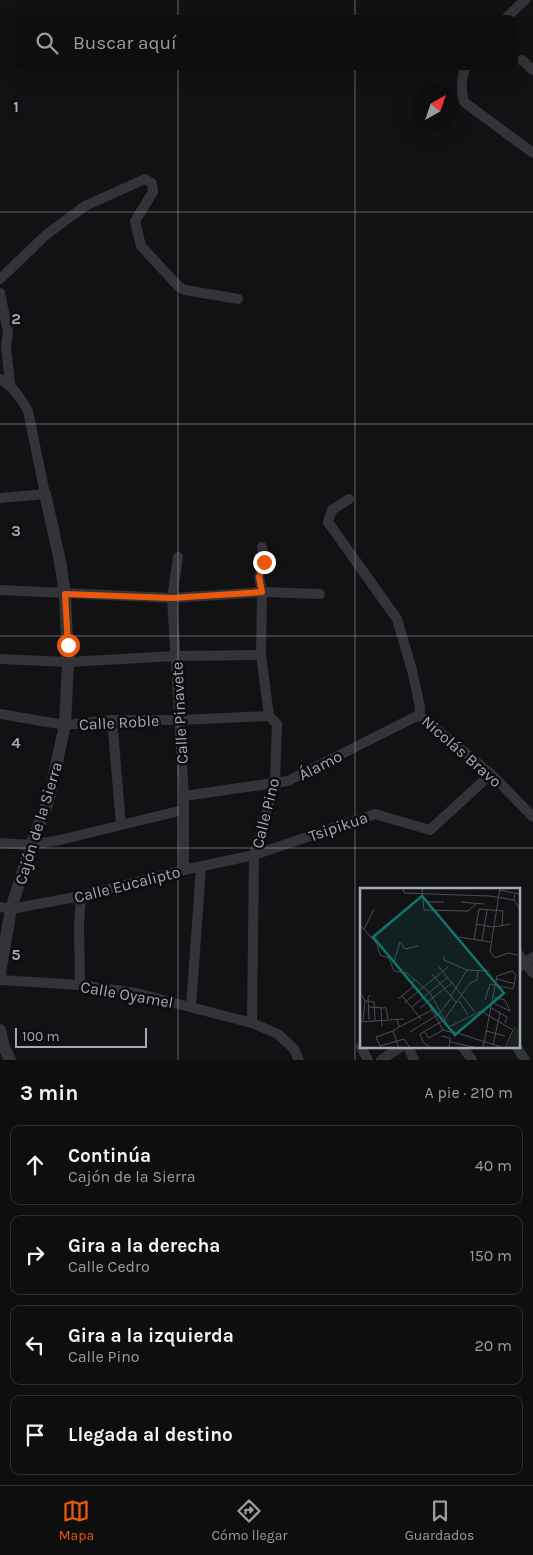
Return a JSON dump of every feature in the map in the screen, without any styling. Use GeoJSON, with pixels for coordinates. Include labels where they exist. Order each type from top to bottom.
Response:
{"type":"FeatureCollection","features":[{"type":"Feature","properties":{"kind":"street"},"geometry":{"type":"LineString","coordinates":[[509,15],[526,0]]}},
{"type":"Feature","properties":{"kind":"street"},"geometry":{"type":"LineString","coordinates":[[522,60],[533,70]]}},
{"type":"Feature","properties":{"kind":"street"},"geometry":{"type":"LineString","coordinates":[[465,70],[462,80],[464,102],[533,153]]}},
{"type":"Feature","properties":{"kind":"street"},"geometry":{"type":"LineString","coordinates":[[0,279],[47,234],[85,206],[145,179],[152,183],[153,192],[134,221],[141,246],[179,288],[238,299]]}},
{"type":"Feature","properties":{"kind":"street"},"geometry":{"type":"LineString","coordinates":[[0,293],[8,332],[6,346],[10,384]]}},
{"type":"Feature","properties":{"kind":"street"},"geometry":{"type":"LineString","coordinates":[[0,379],[10,384],[23,400],[28,411],[45,494],[0,498]]}},
{"type":"Feature","properties":{"kind":"street","name":"Cajón de la Sierra"},"geometry":{"type":"LineString","coordinates":[[0,972],[6,908],[48,802],[65,725],[68,662],[65,594],[60,561],[45,494]]}},
{"type":"Feature","properties":{"kind":"street","name":"Nicolás Bravo"},"geometry":{"type":"LineString","coordinates":[[349,499],[332,510],[328,522],[397,619],[412,670],[420,707],[419,715],[491,774],[533,817]]}},
{"type":"Feature","properties":{"kind":"street","name":"Calle Pino"},"geometry":{"type":"LineString","coordinates":[[252,1022],[254,855],[275,783],[277,724],[270,716],[261,655],[262,592],[259,577],[264,562],[262,547]]}},
{"type":"Feature","properties":{"kind":"street","name":"Calle Pinavete"},"geometry":{"type":"LineString","coordinates":[[178,557],[172,598],[184,796],[184,870]]}},
{"type":"Feature","properties":{"kind":"street"},"geometry":{"type":"LineString","coordinates":[[0,590],[172,598],[262,592],[320,594]]}},
{"type":"Feature","properties":{"kind":"street"},"geometry":{"type":"LineString","coordinates":[[0,659],[68,662],[176,656],[261,655]]}},
{"type":"Feature","properties":{"kind":"street"},"geometry":{"type":"LineString","coordinates":[[0,703],[0,715]]}},
{"type":"Feature","properties":{"kind":"street","name":"Calle Roble"},"geometry":{"type":"LineString","coordinates":[[0,715],[65,725],[112,720],[180,720],[270,716]]}},
{"type":"Feature","properties":{"kind":"street","name":"Álamo"},"geometry":{"type":"LineString","coordinates":[[184,796],[288,781],[419,715]]}},
{"type":"Feature","properties":{"kind":"street"},"geometry":{"type":"LineString","coordinates":[[112,720],[121,824]]}},
{"type":"Feature","properties":{"kind":"street","name":"Tsipikua"},"geometry":{"type":"LineString","coordinates":[[254,855],[375,814],[430,830],[491,774]]}},
{"type":"Feature","properties":{"kind":"street"},"geometry":{"type":"LineString","coordinates":[[0,843],[32,845],[60,840],[183,810]]}},
{"type":"Feature","properties":{"kind":"street","name":"Calle Eucalipto"},"geometry":{"type":"LineString","coordinates":[[6,908],[81,896],[184,870],[254,855]]}},
{"type":"Feature","properties":{"kind":"street"},"geometry":{"type":"LineString","coordinates":[[191,1007],[201,867]]}},
{"type":"Feature","properties":{"kind":"street"},"geometry":{"type":"LineString","coordinates":[[80,985],[79,924],[81,896]]}},
{"type":"Feature","properties":{"kind":"street"},"geometry":{"type":"LineString","coordinates":[[524,960],[533,973]]}},
{"type":"Feature","properties":{"kind":"street","name":"Calle Oyamel"},"geometry":{"type":"LineString","coordinates":[[0,980],[80,985],[136,993],[252,1022]]}},
{"type":"Feature","properties":{"kind":"street"},"geometry":{"type":"LineString","coordinates":[[252,1022],[278,1034],[294,1049],[299,1060]]}},
{"type":"Feature","properties":{"kind":"street"},"geometry":{"type":"LineString","coordinates":[[0,1030],[2,1046],[10,1060]]}},
{"type":"Feature","properties":{"kind":"street"},"geometry":{"type":"LineString","coordinates":[[361,1048],[368,1060]]}},
{"type":"Feature","properties":{"kind":"street"},"geometry":{"type":"LineString","coordinates":[[381,1060],[399,1048]]}},
{"type":"Feature","properties":{"kind":"street"},"geometry":{"type":"LineString","coordinates":[[409,1048],[414,1060]]}},
{"type":"Feature","properties":{"kind":"street"},"geometry":{"type":"LineString","coordinates":[[463,1048],[472,1060]]}},
{"type":"Feature","properties":{"kind":"street"},"geometry":{"type":"LineString","coordinates":[[517,1048],[525,1060]]}},
{"type":"Feature","properties":{"kind":"route"},"geometry":{"type":"LineString","coordinates":[[68,645],[65,594],[172,598],[262,592],[259,577],[264,562]]}}]}
